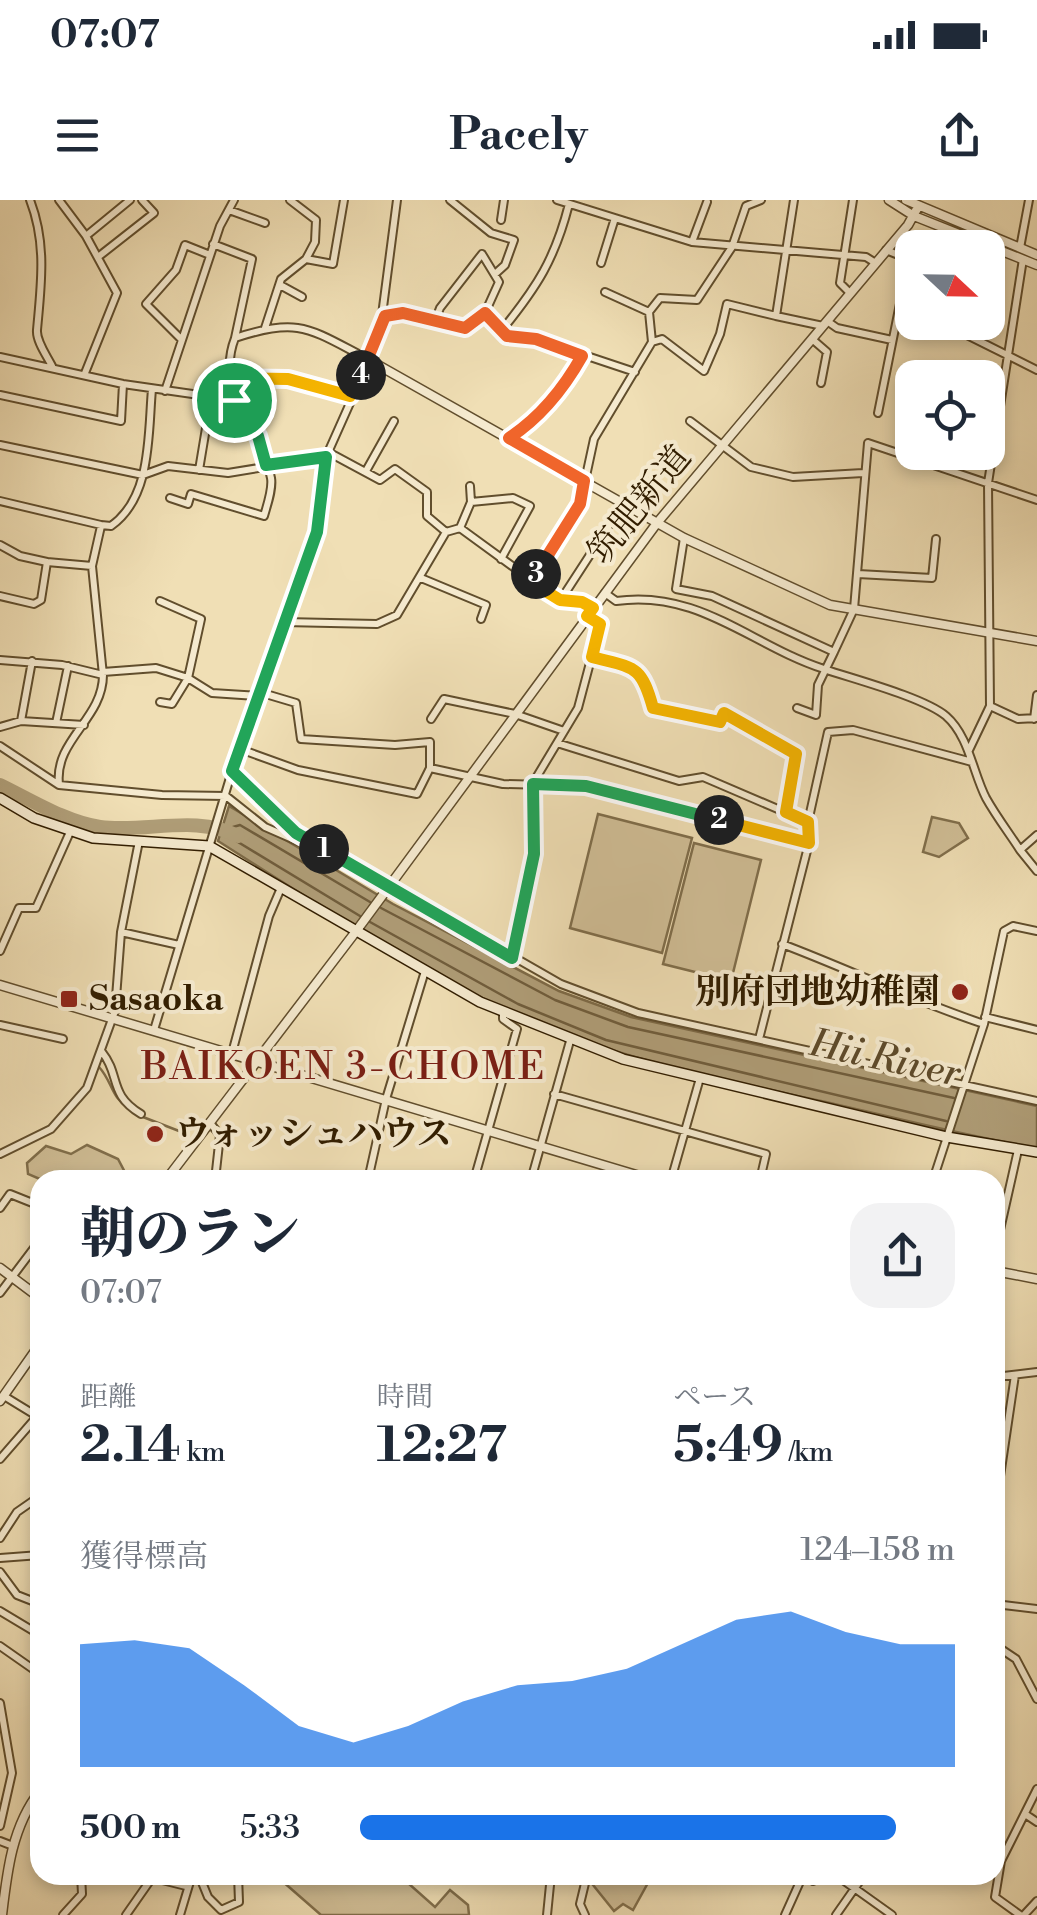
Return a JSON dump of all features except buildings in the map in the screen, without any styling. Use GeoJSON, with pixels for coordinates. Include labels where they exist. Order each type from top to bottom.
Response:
{"type":"FeatureCollection","features":[{"type":"Feature","properties":{"kind":"main road"},"geometry":{"type":"LineString","coordinates":[[0,798],[34,818],[70,832],[210,843],[425,971],[502,1012],[570,1041],[700,1078],[1037,1152]]}},
{"type":"Feature","properties":{"kind":"street"},"geometry":{"type":"LineString","coordinates":[[30,200],[42,230],[44,286],[36,333],[52,366]]}},
{"type":"Feature","properties":{"kind":"street"},"geometry":{"type":"LineString","coordinates":[[58,200],[86,236],[118,293],[85,373]]}},
{"type":"Feature","properties":{"kind":"street"},"geometry":{"type":"LineString","coordinates":[[98,257],[154,213],[142,200]]}},
{"type":"Feature","properties":{"kind":"street"},"geometry":{"type":"LineString","coordinates":[[165,391],[180,338],[234,200]]}},
{"type":"Feature","properties":{"kind":"street"},"geometry":{"type":"LineString","coordinates":[[265,328],[280,285],[291,267],[306,258],[315,242],[316,220],[290,200]]}},
{"type":"Feature","properties":{"kind":"street"},"geometry":{"type":"LineString","coordinates":[[306,258],[333,264],[344,200]]}},
{"type":"Feature","properties":{"kind":"street"},"geometry":{"type":"LineString","coordinates":[[154,1030],[232,771],[317,532],[327,454],[385,316],[398,200]]}},
{"type":"Feature","properties":{"kind":"street"},"geometry":{"type":"LineString","coordinates":[[450,200],[492,233],[514,240],[505,265],[495,274]]}},
{"type":"Feature","properties":{"kind":"street"},"geometry":{"type":"LineString","coordinates":[[502,220],[504,200]]}},
{"type":"Feature","properties":{"kind":"street"},"geometry":{"type":"LineString","coordinates":[[556,200],[692,242],[844,255],[874,262]]}},
{"type":"Feature","properties":{"kind":"street"},"geometry":{"type":"LineString","coordinates":[[531,582],[580,504],[594,439],[652,342],[649,312],[660,298],[697,300],[732,248],[746,206],[760,200]]}},
{"type":"Feature","properties":{"kind":"street"},"geometry":{"type":"LineString","coordinates":[[776,316],[794,200]]}},
{"type":"Feature","properties":{"kind":"street"},"geometry":{"type":"LineString","coordinates":[[850,293],[840,283],[853,200]]}},
{"type":"Feature","properties":{"kind":"street"},"geometry":{"type":"LineString","coordinates":[[889,200],[1037,264]]}},
{"type":"Feature","properties":{"kind":"street"},"geometry":{"type":"LineString","coordinates":[[906,200],[916,211],[1037,255]]}},
{"type":"Feature","properties":{"kind":"street"},"geometry":{"type":"LineString","coordinates":[[1020,248],[1029,200]]}},
{"type":"Feature","properties":{"kind":"street"},"geometry":{"type":"LineString","coordinates":[[86,236],[125,202]]}},
{"type":"Feature","properties":{"kind":"street"},"geometry":{"type":"LineString","coordinates":[[692,242],[707,202]]}},
{"type":"Feature","properties":{"kind":"street"},"geometry":{"type":"LineString","coordinates":[[502,330],[541,282],[560,240],[568,204]]}},
{"type":"Feature","properties":{"kind":"street"},"geometry":{"type":"LineString","coordinates":[[229,210],[265,222]]}},
{"type":"Feature","properties":{"kind":"street","name":"筑肥新道"},"geometry":{"type":"LineString","coordinates":[[356,932],[657,523],[916,211]]}},
{"type":"Feature","properties":{"kind":"street"},"geometry":{"type":"LineString","coordinates":[[601,264],[615,218]]}},
{"type":"Feature","properties":{"kind":"street"},"geometry":{"type":"LineString","coordinates":[[170,498],[188,504],[191,494],[264,516],[272,481],[258,436],[234,400],[231,378],[230,352],[252,259],[214,244]]}},
{"type":"Feature","properties":{"kind":"street"},"geometry":{"type":"LineString","coordinates":[[180,338],[146,304],[176,270],[185,245],[210,255]]}},
{"type":"Feature","properties":{"kind":"street"},"geometry":{"type":"LineString","coordinates":[[885,249],[895,253]]}},
{"type":"Feature","properties":{"kind":"street"},"geometry":{"type":"LineString","coordinates":[[385,316],[403,313],[435,321],[465,328],[485,313],[499,282],[482,254],[440,308],[435,321]]}},
{"type":"Feature","properties":{"kind":"street"},"geometry":{"type":"LineString","coordinates":[[1004,360],[1023,259]]}},
{"type":"Feature","properties":{"kind":"street"},"geometry":{"type":"LineString","coordinates":[[280,285],[302,297]]}},
{"type":"Feature","properties":{"kind":"street"},"geometry":{"type":"LineString","coordinates":[[606,292],[649,312]]}},
{"type":"Feature","properties":{"kind":"street"},"geometry":{"type":"LineString","coordinates":[[652,342],[662,339],[704,371],[720,334],[727,304],[892,340]]}},
{"type":"Feature","properties":{"kind":"street"},"geometry":{"type":"LineString","coordinates":[[485,313],[502,330],[635,372]]}},
{"type":"Feature","properties":{"kind":"street"},"geometry":{"type":"LineString","coordinates":[[235,338],[265,328],[301,325],[684,538],[830,605],[1037,641]]}},
{"type":"Feature","properties":{"kind":"street"},"geometry":{"type":"LineString","coordinates":[[878,413],[895,327]]}},
{"type":"Feature","properties":{"kind":"street"},"geometry":{"type":"LineString","coordinates":[[812,339],[827,352],[821,384]]}},
{"type":"Feature","properties":{"kind":"street"},"geometry":{"type":"LineString","coordinates":[[977,340],[1037,370]]}},
{"type":"Feature","properties":{"kind":"street"},"geometry":{"type":"LineString","coordinates":[[509,438],[530,424],[566,384],[582,356]]}},
{"type":"Feature","properties":{"kind":"street"},"geometry":{"type":"LineString","coordinates":[[0,357],[123,384],[234,400]]}},
{"type":"Feature","properties":{"kind":"street"},"geometry":{"type":"LineString","coordinates":[[231,378],[288,379],[350,396]]}},
{"type":"Feature","properties":{"kind":"street"},"geometry":{"type":"LineString","coordinates":[[0,395],[121,421],[123,384]]}},
{"type":"Feature","properties":{"kind":"street"},"geometry":{"type":"LineString","coordinates":[[0,501],[101,525],[111,526],[121,519],[143,476],[152,389]]}},
{"type":"Feature","properties":{"kind":"street"},"geometry":{"type":"LineString","coordinates":[[199,470],[210,398]]}},
{"type":"Feature","properties":{"kind":"street"},"geometry":{"type":"LineString","coordinates":[[366,471],[394,421]]}},
{"type":"Feature","properties":{"kind":"street"},"geometry":{"type":"LineString","coordinates":[[690,421],[751,468],[793,477],[864,474]]}},
{"type":"Feature","properties":{"kind":"street"},"geometry":{"type":"LineString","coordinates":[[798,708],[816,715],[818,684],[854,610],[868,443],[895,450]]}},
{"type":"Feature","properties":{"kind":"street"},"geometry":{"type":"LineString","coordinates":[[0,445],[143,476],[168,466],[228,473],[327,454],[380,480],[395,469],[410,476],[427,492],[427,516],[446,532]]}},
{"type":"Feature","properties":{"kind":"street"},"geometry":{"type":"LineString","coordinates":[[952,470],[1037,500]]}},
{"type":"Feature","properties":{"kind":"street"},"geometry":{"type":"LineString","coordinates":[[968,752],[990,706],[990,470]]}},
{"type":"Feature","properties":{"kind":"street"},"geometry":{"type":"LineString","coordinates":[[284,622],[376,624],[398,615],[446,532],[460,528],[472,502],[470,486]]}},
{"type":"Feature","properties":{"kind":"street"},"geometry":{"type":"LineString","coordinates":[[472,502],[513,498],[530,506],[501,559]]}},
{"type":"Feature","properties":{"kind":"street"},"geometry":{"type":"LineString","coordinates":[[560,600],[623,504]]}},
{"type":"Feature","properties":{"kind":"street"},"geometry":{"type":"LineString","coordinates":[[59,785],[57,766],[63,748],[84,725],[103,673],[102,641],[95,634],[97,581],[92,566],[101,525]]}},
{"type":"Feature","properties":{"kind":"street"},"geometry":{"type":"LineString","coordinates":[[460,528],[560,600],[582,602],[600,624],[578,708],[533,784],[534,854],[512,958]]}},
{"type":"Feature","properties":{"kind":"street"},"geometry":{"type":"LineString","coordinates":[[684,538],[676,589],[712,596],[834,652]]}},
{"type":"Feature","properties":{"kind":"street"},"geometry":{"type":"LineString","coordinates":[[858,574],[932,578],[936,539]]}},
{"type":"Feature","properties":{"kind":"street"},"geometry":{"type":"LineString","coordinates":[[0,545],[20,556],[92,566]]}},
{"type":"Feature","properties":{"kind":"street"},"geometry":{"type":"LineString","coordinates":[[0,596],[34,604],[41,600],[48,562]]}},
{"type":"Feature","properties":{"kind":"street"},"geometry":{"type":"LineString","coordinates":[[421,578],[486,605],[481,620]]}},
{"type":"Feature","properties":{"kind":"street"},"geometry":{"type":"LineString","coordinates":[[604,593],[616,601],[648,596],[714,615],[826,670],[848,674],[946,716],[968,752],[986,798],[1037,871]]}},
{"type":"Feature","properties":{"kind":"street"},"geometry":{"type":"LineString","coordinates":[[160,601],[201,620],[188,678],[172,704],[160,702]]}},
{"type":"Feature","properties":{"kind":"street"},"geometry":{"type":"LineString","coordinates":[[592,657],[635,668],[644,677],[653,708],[720,722],[724,713],[796,754],[786,812]]}},
{"type":"Feature","properties":{"kind":"street"},"geometry":{"type":"LineString","coordinates":[[0,660],[103,673],[156,668],[188,678],[212,694],[258,694],[296,703],[301,738],[313,743],[430,742],[430,768],[417,794],[298,770],[240,749]]}},
{"type":"Feature","properties":{"kind":"street"},"geometry":{"type":"LineString","coordinates":[[21,721],[32,662]]}},
{"type":"Feature","properties":{"kind":"street"},"geometry":{"type":"LineString","coordinates":[[56,722],[68,666]]}},
{"type":"Feature","properties":{"kind":"street"},"geometry":{"type":"LineString","coordinates":[[990,706],[1018,719],[1036,718],[1037,695]]}},
{"type":"Feature","properties":{"kind":"street"},"geometry":{"type":"LineString","coordinates":[[430,719],[444,699],[515,714],[564,732]]}},
{"type":"Feature","properties":{"kind":"street"},"geometry":{"type":"LineString","coordinates":[[0,727],[21,721],[84,725]]}},
{"type":"Feature","properties":{"kind":"street"},"geometry":{"type":"LineString","coordinates":[[758,1040],[809,843],[808,822],[828,732],[853,730],[972,762]]}},
{"type":"Feature","properties":{"kind":"street"},"geometry":{"type":"LineString","coordinates":[[557,743],[679,781],[704,777],[808,822]]}},
{"type":"Feature","properties":{"kind":"street"},"geometry":{"type":"LineString","coordinates":[[0,746],[59,785],[225,798],[282,837],[339,858]]}},
{"type":"Feature","properties":{"kind":"street"},"geometry":{"type":"LineString","coordinates":[[430,768],[468,778],[586,786],[809,843]]}},
{"type":"Feature","properties":{"kind":"street"},"geometry":{"type":"LineString","coordinates":[[232,771],[296,833],[561,984],[638,1013],[1037,1102]]}},
{"type":"Feature","properties":{"kind":"street"},"geometry":{"type":"LineString","coordinates":[[0,950],[19,908],[36,908],[70,832]]}},
{"type":"Feature","properties":{"kind":"street"},"geometry":{"type":"LineString","coordinates":[[1020,850],[1037,835]]}},
{"type":"Feature","properties":{"kind":"street"},"geometry":{"type":"LineString","coordinates":[[0,1154],[51,1129],[86,1088],[113,1018],[121,932],[139,840]]}},
{"type":"Feature","properties":{"kind":"street"},"geometry":{"type":"LineString","coordinates":[[232,1054],[269,916],[282,886]]}},
{"type":"Feature","properties":{"kind":"street"},"geometry":{"type":"LineString","coordinates":[[0,926],[10,929]]}},
{"type":"Feature","properties":{"kind":"street"},"geometry":{"type":"LineString","coordinates":[[936,1170],[984,1020],[1004,931],[1013,926],[1037,932]]}},
{"type":"Feature","properties":{"kind":"street"},"geometry":{"type":"LineString","coordinates":[[121,932],[180,945]]}},
{"type":"Feature","properties":{"kind":"street"},"geometry":{"type":"LineString","coordinates":[[174,1170],[356,932]]}},
{"type":"Feature","properties":{"kind":"street"},"geometry":{"type":"LineString","coordinates":[[782,944],[880,981],[929,1006],[1037,1030]]}},
{"type":"Feature","properties":{"kind":"street"},"geometry":{"type":"LineString","coordinates":[[370,1170],[386,1099],[425,971]]}},
{"type":"Feature","properties":{"kind":"street"},"geometry":{"type":"LineString","coordinates":[[0,985],[620,1170]]}},
{"type":"Feature","properties":{"kind":"street"},"geometry":{"type":"LineString","coordinates":[[477,1170],[517,1029],[502,1019],[502,1012]]}},
{"type":"Feature","properties":{"kind":"street"},"geometry":{"type":"LineString","coordinates":[[0,1025],[63,1040]]}},
{"type":"Feature","properties":{"kind":"street"},"geometry":{"type":"LineString","coordinates":[[534,1170],[570,1041]]}},
{"type":"Feature","properties":{"kind":"street"},"geometry":{"type":"LineString","coordinates":[[101,1051],[111,1063],[116,1091],[126,1105],[141,1114]]}},
{"type":"Feature","properties":{"kind":"street"},"geometry":{"type":"LineString","coordinates":[[674,1170],[700,1078]]}},
{"type":"Feature","properties":{"kind":"street"},"geometry":{"type":"LineString","coordinates":[[554,1094],[766,1154],[762,1170]]}},
{"type":"Feature","properties":{"kind":"street"},"geometry":{"type":"LineString","coordinates":[[210,1123],[220,1135],[215,1170]]}},
{"type":"Feature","properties":{"kind":"street"},"geometry":{"type":"LineString","coordinates":[[1005,1208],[1018,1150]]}},
{"type":"Feature","properties":{"kind":"street"},"geometry":{"type":"LineString","coordinates":[[0,1208],[10,1194],[30,1202]]}},
{"type":"Feature","properties":{"kind":"street"},"geometry":{"type":"LineString","coordinates":[[0,1294],[30,1253]]}},
{"type":"Feature","properties":{"kind":"street"},"geometry":{"type":"LineString","coordinates":[[0,1268],[30,1290]]}},
{"type":"Feature","properties":{"kind":"street"},"geometry":{"type":"LineString","coordinates":[[1005,1273],[1037,1279]]}},
{"type":"Feature","properties":{"kind":"street"},"geometry":{"type":"LineString","coordinates":[[30,1358],[2,1398],[30,1412]]}},
{"type":"Feature","properties":{"kind":"street"},"geometry":{"type":"LineString","coordinates":[[1005,1376],[1037,1372]]}},
{"type":"Feature","properties":{"kind":"street"},"geometry":{"type":"LineString","coordinates":[[1005,1445],[1016,1374]]}},
{"type":"Feature","properties":{"kind":"street"},"geometry":{"type":"LineString","coordinates":[[0,1459],[30,1426]]}},
{"type":"Feature","properties":{"kind":"street"},"geometry":{"type":"LineString","coordinates":[[0,1538],[17,1512],[30,1503]]}},
{"type":"Feature","properties":{"kind":"street"},"geometry":{"type":"LineString","coordinates":[[0,1558],[30,1556]]}},
{"type":"Feature","properties":{"kind":"street"},"geometry":{"type":"LineString","coordinates":[[0,1572],[18,1595],[30,1600]]}},
{"type":"Feature","properties":{"kind":"street"},"geometry":{"type":"LineString","coordinates":[[1005,1605],[1037,1609]]}},
{"type":"Feature","properties":{"kind":"street"},"geometry":{"type":"LineString","coordinates":[[0,1612],[30,1630]]}},
{"type":"Feature","properties":{"kind":"street"},"geometry":{"type":"LineString","coordinates":[[0,1646],[30,1667]]}},
{"type":"Feature","properties":{"kind":"street"},"geometry":{"type":"LineString","coordinates":[[1005,1653],[1033,1681],[1037,1699]]}},
{"type":"Feature","properties":{"kind":"street"},"geometry":{"type":"LineString","coordinates":[[0,1703],[12,1773],[0,1826]]}},
{"type":"Feature","properties":{"kind":"street"},"geometry":{"type":"LineString","coordinates":[[1005,1853],[1037,1789]]}},
{"type":"Feature","properties":{"kind":"street"},"geometry":{"type":"LineString","coordinates":[[2,1915],[12,1846],[30,1804]]}},
{"type":"Feature","properties":{"kind":"street"},"geometry":{"type":"LineString","coordinates":[[1025,1814],[1037,1822]]}},
{"type":"Feature","properties":{"kind":"street"},"geometry":{"type":"LineString","coordinates":[[0,1841],[12,1846]]}},
{"type":"Feature","properties":{"kind":"street"},"geometry":{"type":"LineString","coordinates":[[63,1915],[82,1894],[82,1885]]}},
{"type":"Feature","properties":{"kind":"street"},"geometry":{"type":"LineString","coordinates":[[126,1915],[134,1897],[145,1885]]}},
{"type":"Feature","properties":{"kind":"street"},"geometry":{"type":"LineString","coordinates":[[180,1915],[186,1886],[183,1885]]}},
{"type":"Feature","properties":{"kind":"street"},"geometry":{"type":"LineString","coordinates":[[203,1885],[221,1910],[239,1902],[238,1885]]}},
{"type":"Feature","properties":{"kind":"street"},"geometry":{"type":"LineString","coordinates":[[547,1915],[550,1885]]}},
{"type":"Feature","properties":{"kind":"street"},"geometry":{"type":"LineString","coordinates":[[584,1885],[580,1904],[585,1915]]}},
{"type":"Feature","properties":{"kind":"street"},"geometry":{"type":"LineString","coordinates":[[785,1915],[799,1885]]}},
{"type":"Feature","properties":{"kind":"street"},"geometry":{"type":"LineString","coordinates":[[854,1885],[892,1915]]}},
{"type":"Feature","properties":{"kind":"street"},"geometry":{"type":"LineString","coordinates":[[997,1885],[995,1897],[1022,1915],[1037,1900]]}},
{"type":"Feature","properties":{"kind":"street"},"geometry":{"type":"LineString","coordinates":[[836,1915],[857,1887]]}},
{"type":"Feature","properties":{"kind":"shaded area"},"geometry":{"type":"Polygon","coordinates":[[[598,814],[692,838],[662,953],[570,928],[598,814]]]}},
{"type":"Feature","properties":{"kind":"shaded area"},"geometry":{"type":"Polygon","coordinates":[[[932,817],[959,823],[968,838],[939,857],[923,852],[932,817]]]}},
{"type":"Feature","properties":{"kind":"shaded area"},"geometry":{"type":"Polygon","coordinates":[[[694,843],[761,860],[731,981],[663,964],[694,843]]]}},
{"type":"Feature","properties":{"kind":"shaded area"},"geometry":{"type":"Polygon","coordinates":[[[87,1145],[118,1159],[124,1170],[30,1170],[28,1174],[27,1163],[46,1146],[71,1154],[87,1145]]]}},
{"type":"Feature","properties":{"kind":"shaded area"},"geometry":{"type":"Polygon","coordinates":[[[287,1885],[410,1885],[435,1907],[450,1890],[468,1905],[469,1915],[321,1915],[287,1885]]]}},
{"type":"Feature","properties":{"kind":"shaded area"},"geometry":{"type":"Polygon","coordinates":[[[593,1885],[647,1885],[633,1910],[623,1904],[614,1911],[593,1885]]]}},
{"type":"Feature","properties":{"kind":"water"},"geometry":{"type":"Polygon","coordinates":[[[229,806],[393,904],[559,991],[631,1017],[1037,1106],[1037,1148],[704,1075],[627,1055],[551,1029],[400,954],[218,841],[229,806]]]}},
{"type":"Feature","properties":{"kind":"waterway","name":"Hii River"},"geometry":{"type":"LineString","coordinates":[[0,785],[49,810],[100,827],[205,826],[238,836]]}},
{"type":"Feature","properties":{"kind":"waterway"},"geometry":{"type":"LineString","coordinates":[[99,1067],[128,1108]]}},
{"type":"Feature","properties":{"kind":"waterway"},"geometry":{"type":"LineString","coordinates":[[143,1117],[179,1131]]}},
{"type":"Feature","properties":{"kind":"place","name":"別府団地幼稚園"},"geometry":{"type":"Point","coordinates":[960,992]}},
{"type":"Feature","properties":{"kind":"place","name":"Sasaoka"},"geometry":{"type":"Point","coordinates":[69,999]}},
{"type":"Feature","properties":{"kind":"place","name":"ウォッシュハウス"},"geometry":{"type":"Point","coordinates":[155,1134]}},
{"type":"Feature","properties":{"kind":"district","name":"BAIKOEN 3-CHOME"},"geometry":{"type":"Point","coordinates":[344,1067]}},
{"type":"Feature","properties":{"kind":"route"},"geometry":{"type":"LineString","coordinates":[[403,313],[465,328],[485,313],[507,336],[536,339],[582,356],[550,402],[530,424],[509,438],[584,481],[580,504],[531,582],[560,600],[582,602],[593,608],[587,616],[600,624],[592,657],[635,668],[644,677],[653,708],[720,722],[724,713],[796,754],[786,812],[808,822],[809,843],[586,786],[533,784],[534,854],[512,958],[296,833],[232,771],[317,532],[326,457],[316,455],[266,465],[258,436],[234,400],[231,378],[288,379],[350,396],[379,338],[385,316],[403,313]]}}]}
